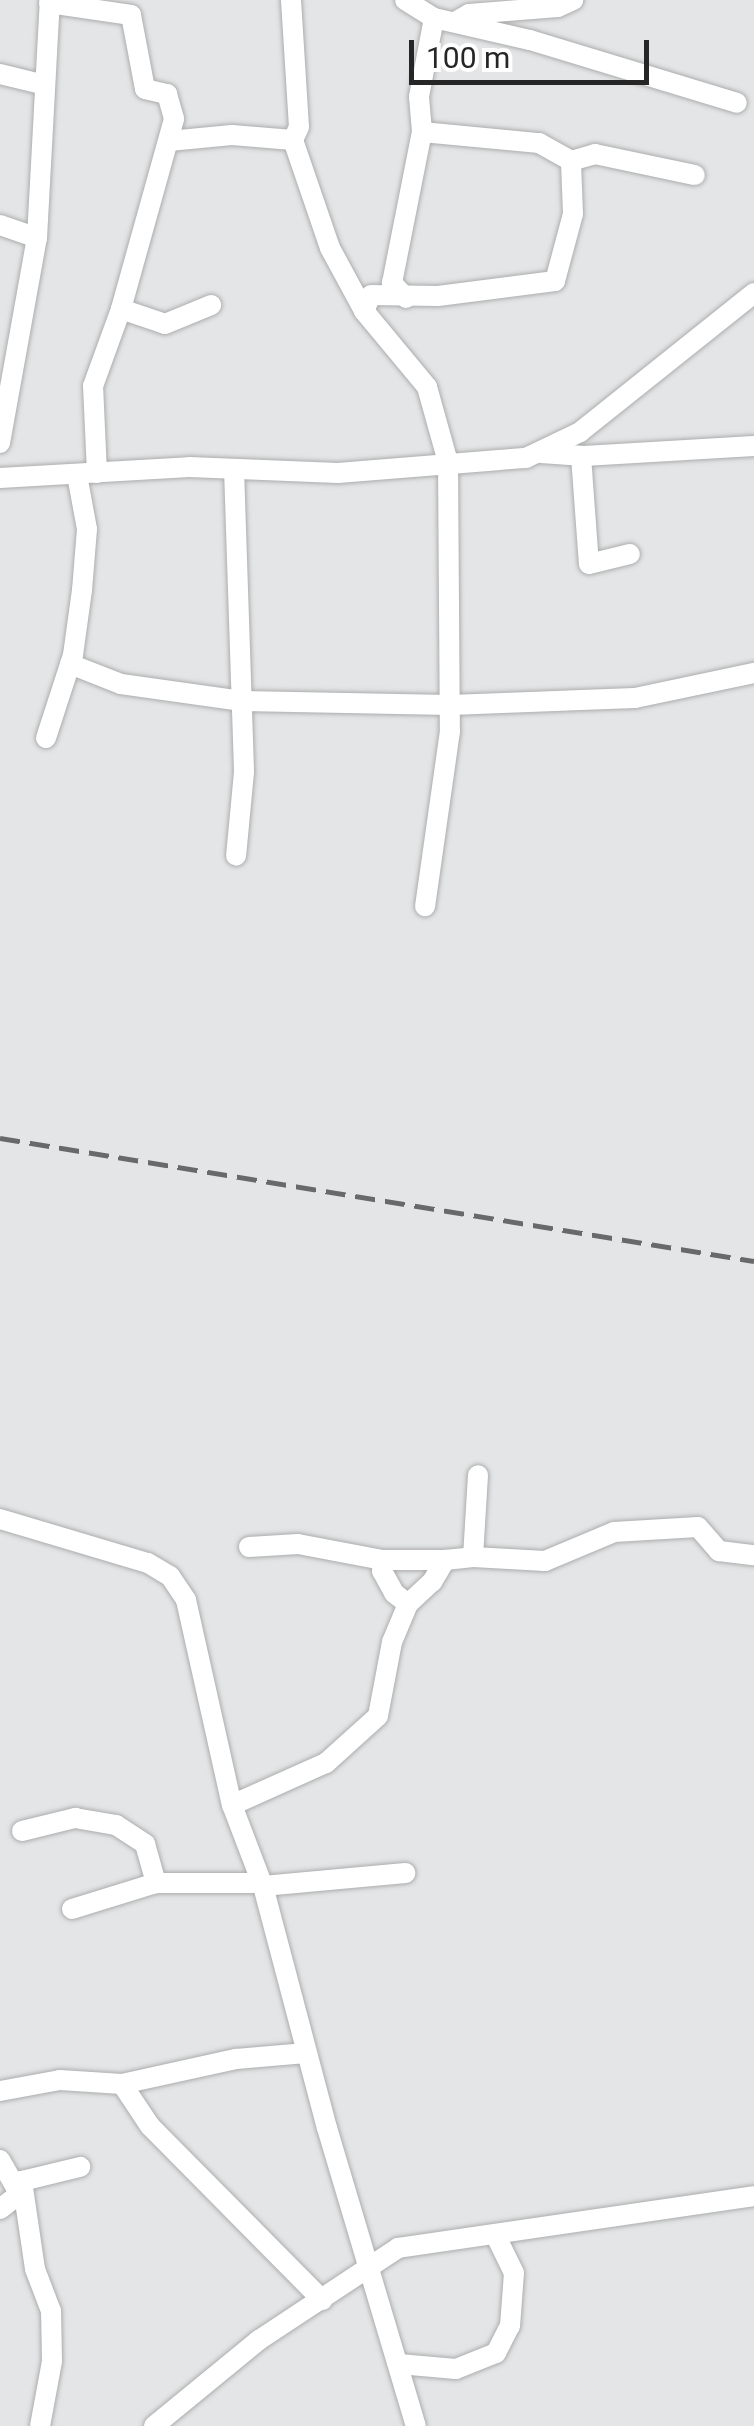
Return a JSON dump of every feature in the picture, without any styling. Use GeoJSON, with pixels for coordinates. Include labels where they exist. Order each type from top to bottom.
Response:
{"type":"FeatureCollection","features":[{"type":"Feature","properties":{"kind":"street"},"geometry":{"type":"LineString","coordinates":[[292,0],[299,127],[294,140],[330,248],[364,311],[427,387],[448,462],[450,732],[424,906]]}},
{"type":"Feature","properties":{"kind":"street"},"geometry":{"type":"LineString","coordinates":[[405,0],[445,20],[530,40],[737,103]]}},
{"type":"Feature","properties":{"kind":"street"},"geometry":{"type":"LineString","coordinates":[[445,20],[469,14],[558,6],[573,0]]}},
{"type":"Feature","properties":{"kind":"street"},"geometry":{"type":"LineString","coordinates":[[0,443],[37,238],[50,1],[131,15],[145,89],[167,94],[174,119],[121,309],[93,386],[87,529],[70,664],[46,738]]}},
{"type":"Feature","properties":{"kind":"street"},"geometry":{"type":"LineString","coordinates":[[406,298],[392,283],[422,132],[418,96],[445,20]]}},
{"type":"Feature","properties":{"kind":"street"},"geometry":{"type":"LineString","coordinates":[[0,74],[44,85]]}},
{"type":"Feature","properties":{"kind":"street"},"geometry":{"type":"LineString","coordinates":[[422,132],[539,143],[571,161],[595,154],[695,175]]}},
{"type":"Feature","properties":{"kind":"street"},"geometry":{"type":"LineString","coordinates":[[169,141],[232,135],[294,140]]}},
{"type":"Feature","properties":{"kind":"street"},"geometry":{"type":"LineString","coordinates":[[364,311],[372,295],[406,298],[555,282],[573,214],[571,161]]}},
{"type":"Feature","properties":{"kind":"street"},"geometry":{"type":"LineString","coordinates":[[0,226],[37,238]]}},
{"type":"Feature","properties":{"kind":"street"},"geometry":{"type":"LineString","coordinates":[[0,478],[188,467],[338,473],[526,458],[580,432],[754,293]]}},
{"type":"Feature","properties":{"kind":"street"},"geometry":{"type":"LineString","coordinates":[[121,309],[166,324],[210,304]]}},
{"type":"Feature","properties":{"kind":"street"},"geometry":{"type":"LineString","coordinates":[[539,453],[581,456],[754,446]]}},
{"type":"Feature","properties":{"kind":"street"},"geometry":{"type":"LineString","coordinates":[[581,456],[589,564],[630,554]]}},
{"type":"Feature","properties":{"kind":"street"},"geometry":{"type":"LineString","coordinates":[[234,469],[244,772],[236,856]]}},
{"type":"Feature","properties":{"kind":"street"},"geometry":{"type":"LineString","coordinates":[[70,664],[121,684],[242,701],[450,706],[635,698],[754,673]]}},
{"type":"Feature","properties":{"kind":"street"},"geometry":{"type":"LineString","coordinates":[[473,1557],[478,1476]]}},
{"type":"Feature","properties":{"kind":"street"},"geometry":{"type":"LineString","coordinates":[[0,1519],[111,1550],[170,1576],[186,1600],[232,1805],[262,1884],[306,2053],[416,2426]]}},
{"type":"Feature","properties":{"kind":"street"},"geometry":{"type":"LineString","coordinates":[[249,1547],[298,1544],[383,1560],[473,1557],[545,1561],[614,1532],[698,1527],[719,1551],[754,1555]]}},
{"type":"Feature","properties":{"kind":"street"},"geometry":{"type":"LineString","coordinates":[[383,1560],[382,1571],[394,1593],[408,1604]]}},
{"type":"Feature","properties":{"kind":"street"},"geometry":{"type":"LineString","coordinates":[[232,1805],[326,1763],[378,1716],[392,1642],[408,1604],[432,1582],[445,1560]]}},
{"type":"Feature","properties":{"kind":"street"},"geometry":{"type":"LineString","coordinates":[[22,1831],[75,1818],[116,1825],[144,1844],[156,1883]]}},
{"type":"Feature","properties":{"kind":"street"},"geometry":{"type":"LineString","coordinates":[[72,1909],[156,1883],[262,1884],[405,1872]]}},
{"type":"Feature","properties":{"kind":"street"},"geometry":{"type":"LineString","coordinates":[[0,2091],[60,2080],[122,2084],[236,2059],[306,2053]]}},
{"type":"Feature","properties":{"kind":"street"},"geometry":{"type":"LineString","coordinates":[[122,2084],[150,2126],[322,2300]]}},
{"type":"Feature","properties":{"kind":"street"},"geometry":{"type":"LineString","coordinates":[[0,2160],[15,2186],[22,2187]]}},
{"type":"Feature","properties":{"kind":"street"},"geometry":{"type":"LineString","coordinates":[[0,2208],[22,2187],[80,2167]]}},
{"type":"Feature","properties":{"kind":"street"},"geometry":{"type":"LineString","coordinates":[[22,2187],[35,2269],[51,2311],[52,2361],[39,2425]]}},
{"type":"Feature","properties":{"kind":"street"},"geometry":{"type":"LineString","coordinates":[[154,2426],[259,2340],[411,2244],[754,2196]]}},
{"type":"Feature","properties":{"kind":"street"},"geometry":{"type":"LineString","coordinates":[[399,2364],[456,2369],[496,2352],[510,2326],[514,2274],[494,2234]]}},
{"type":"Feature","properties":{"kind":"railway"},"geometry":{"type":"LineString","coordinates":[[0,1138],[754,1261]]}}]}
